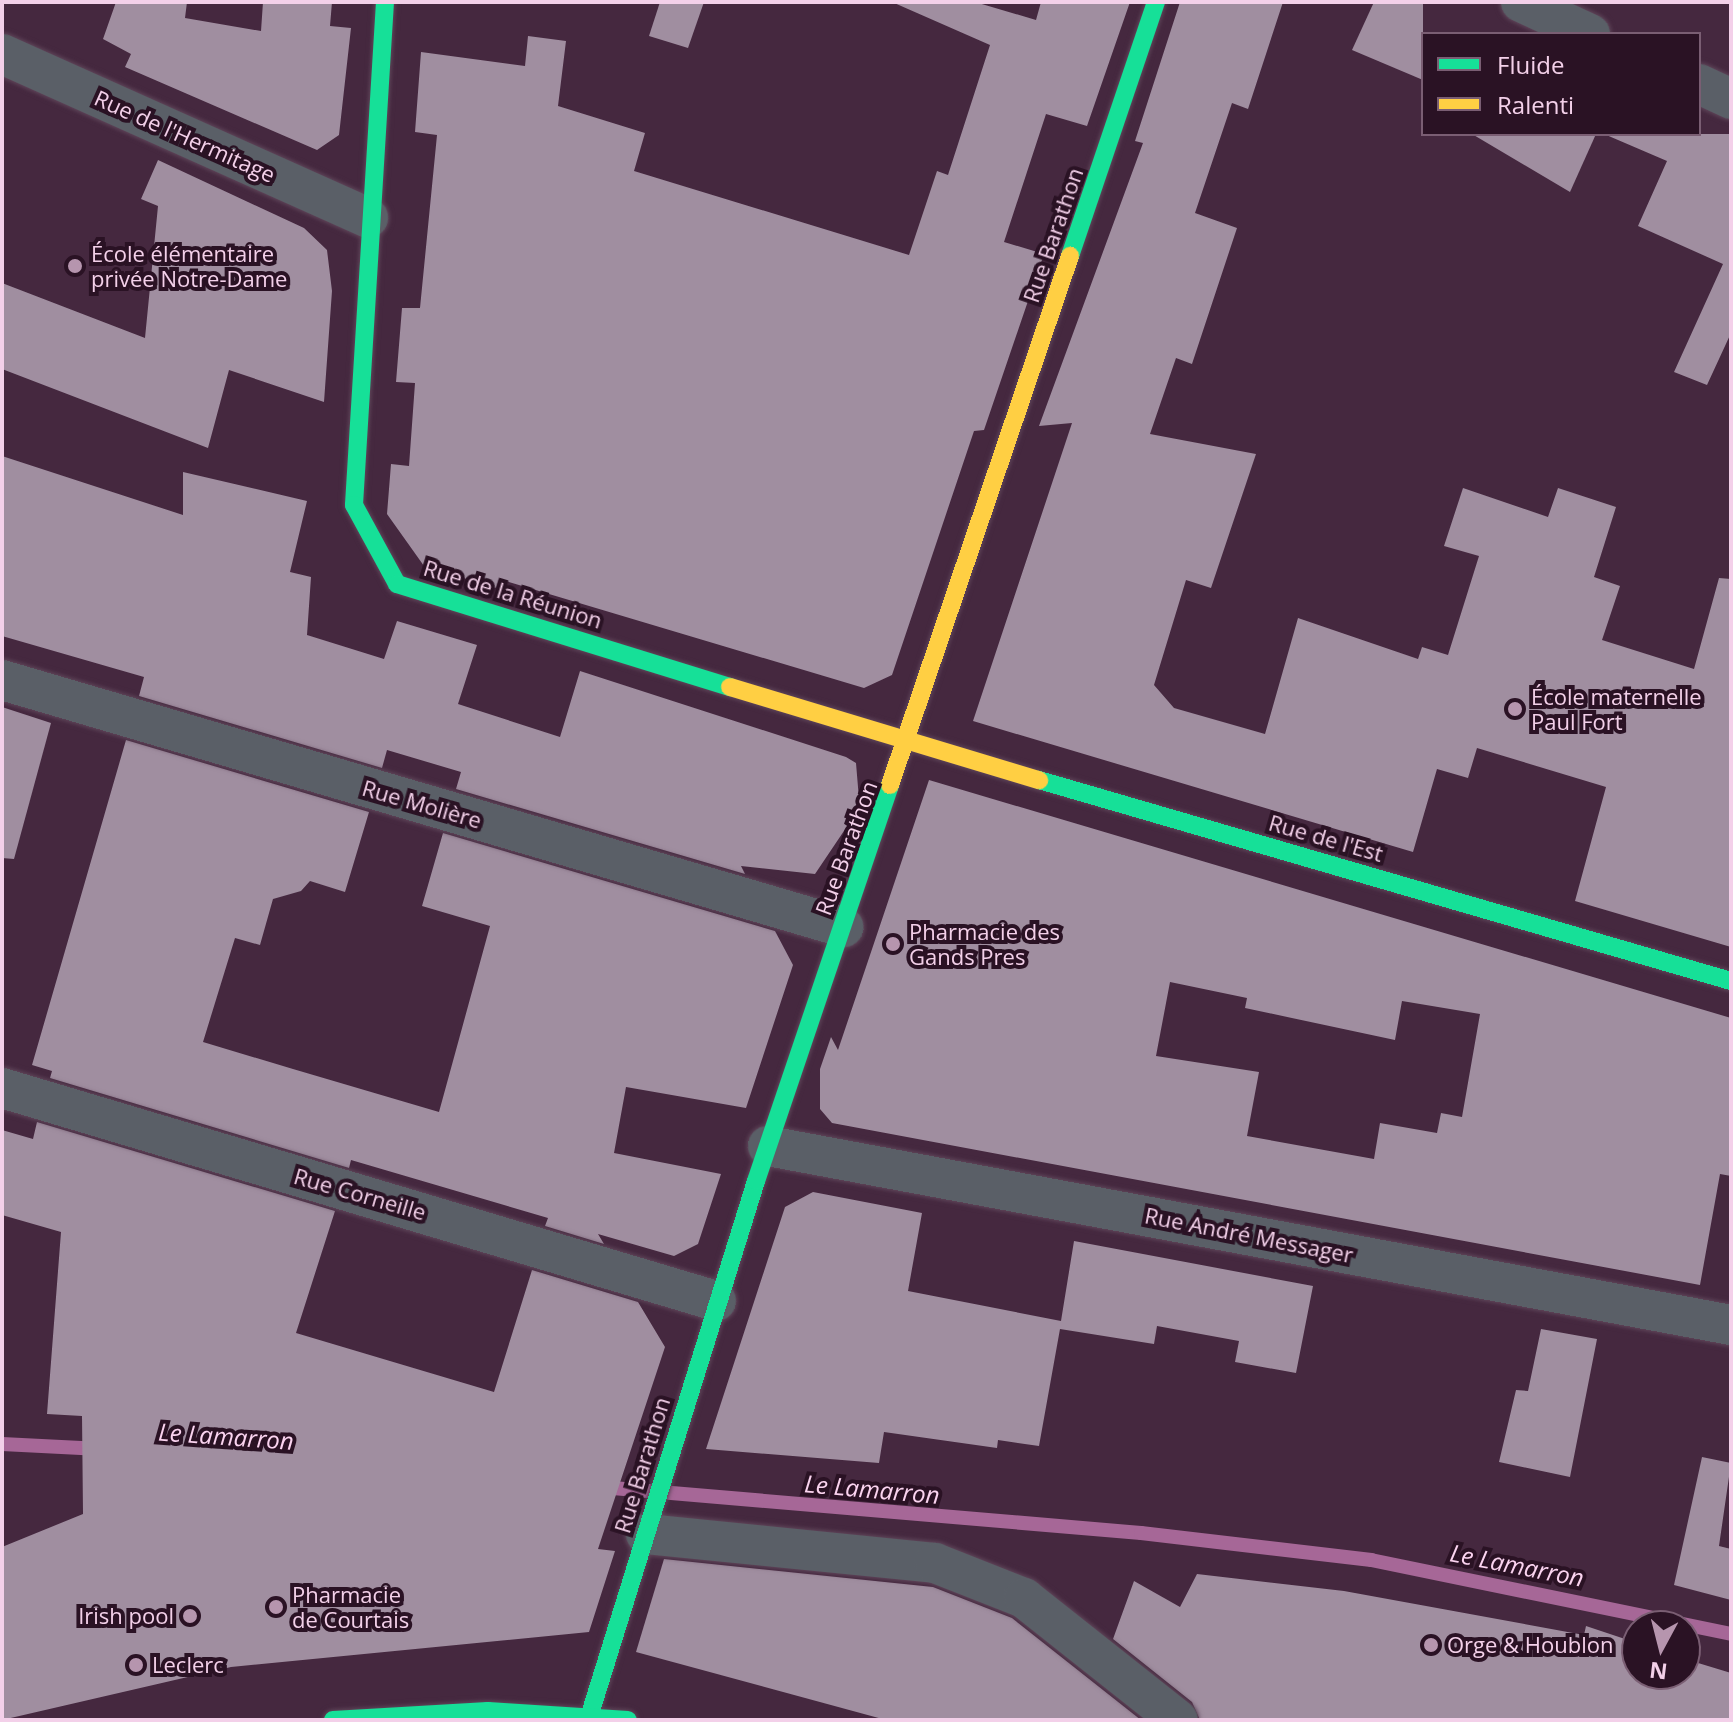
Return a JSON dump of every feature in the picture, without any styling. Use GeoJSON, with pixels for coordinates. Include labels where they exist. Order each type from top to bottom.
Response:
{"type":"FeatureCollection","features":[{"type":"Feature","properties":{"kind":"main road","name":"Rue de la Réunion"},"geometry":{"type":"LineString","coordinates":[[385,2],[368,218],[354,505],[397,584],[908,742]]}},
{"type":"Feature","properties":{"kind":"main road","name":"Rue Barathon"},"geometry":{"type":"LineString","coordinates":[[603,1718],[646,1534],[716,1301],[908,742],[1156,2]]}},
{"type":"Feature","properties":{"kind":"main road","name":"Rue de l'Est"},"geometry":{"type":"LineString","coordinates":[[908,742],[1731,981]]}},
{"type":"Feature","properties":{"kind":"main road"},"geometry":{"type":"LineString","coordinates":[[333,1720],[488,1711],[603,1718]]}},
{"type":"Feature","properties":{"kind":"street"},"geometry":{"type":"LineString","coordinates":[[1521,2],[1586,32]]}},
{"type":"Feature","properties":{"kind":"street","name":"Rue de l'Hermitage"},"geometry":{"type":"LineString","coordinates":[[2,54],[368,218]]}},
{"type":"Feature","properties":{"kind":"street"},"geometry":{"type":"LineString","coordinates":[[1701,85],[1731,99]]}},
{"type":"Feature","properties":{"kind":"street","name":"Rue Molière"},"geometry":{"type":"LineString","coordinates":[[2,680],[843,927]]}},
{"type":"Feature","properties":{"kind":"street","name":"Rue Corneille"},"geometry":{"type":"LineString","coordinates":[[2,1088],[716,1301]]}},
{"type":"Feature","properties":{"kind":"street","name":"Rue André Messager"},"geometry":{"type":"LineString","coordinates":[[768,1146],[1731,1325]]}},
{"type":"Feature","properties":{"kind":"street"},"geometry":{"type":"LineString","coordinates":[[646,1534],[935,1563],[1024,1598],[1178,1720]]}},
{"type":"Feature","properties":{"kind":"building"},"geometry":{"type":"Polygon","coordinates":[[[116,2],[187,2],[185,18],[261,31],[263,2],[332,2],[330,26],[351,28],[339,135],[317,150],[125,67],[131,54],[103,39],[116,2]]]}},
{"type":"Feature","properties":{"kind":"building"},"geometry":{"type":"Polygon","coordinates":[[[660,2],[704,2],[688,48],[649,36],[660,2]]]}},
{"type":"Feature","properties":{"kind":"building"},"geometry":{"type":"Polygon","coordinates":[[[892,2],[975,2],[1036,20],[1041,2],[1130,2],[1087,126],[1046,114],[1004,242],[1044,254],[984,430],[974,431],[892,675],[864,688],[499,579],[496,588],[424,566],[387,514],[391,464],[409,466],[415,383],[396,382],[402,308],[420,308],[437,135],[415,132],[421,52],[525,66],[528,36],[566,41],[558,106],[645,133],[634,171],[909,255],[937,171],[948,175],[990,45],[892,2]]]}},
{"type":"Feature","properties":{"kind":"building"},"geometry":{"type":"Polygon","coordinates":[[[1180,2],[1283,2],[1248,109],[1232,103],[1195,213],[1237,228],[1192,364],[1176,358],[1150,434],[1256,454],[1211,588],[1186,580],[1154,685],[1174,708],[1265,734],[1298,618],[1418,659],[1422,647],[1448,655],[1479,556],[1444,546],[1463,488],[1548,517],[1558,488],[1616,507],[1594,577],[1620,586],[1602,640],[1694,669],[1719,578],[1731,579],[1731,947],[1575,901],[1606,787],[1477,748],[1468,778],[1437,769],[1413,852],[973,721],[1072,423],[1039,426],[1143,143],[1135,141],[1180,2]]]}},
{"type":"Feature","properties":{"kind":"building"},"geometry":{"type":"Polygon","coordinates":[[[1374,2],[1423,2],[1421,79],[1352,50],[1374,2]]]}},
{"type":"Feature","properties":{"kind":"building"},"geometry":{"type":"Polygon","coordinates":[[[1731,134],[1731,333],[1707,385],[1674,372],[1723,264],[1638,226],[1667,161],[1609,136],[1731,134]]]}},
{"type":"Feature","properties":{"kind":"building"},"geometry":{"type":"Polygon","coordinates":[[[1475,136],[1595,136],[1570,192],[1475,136]]]}},
{"type":"Feature","properties":{"kind":"building"},"geometry":{"type":"Polygon","coordinates":[[[158,160],[304,228],[327,250],[332,291],[324,402],[229,370],[208,448],[2,369],[2,283],[145,338],[158,206],[141,199],[158,160]]]}},
{"type":"Feature","properties":{"kind":"building"},"geometry":{"type":"Polygon","coordinates":[[[2,456],[183,515],[183,472],[307,501],[290,572],[311,577],[307,635],[384,659],[397,621],[477,645],[458,704],[560,737],[580,671],[846,757],[856,763],[859,799],[852,819],[815,874],[741,866],[745,874],[456,789],[461,772],[387,750],[382,768],[139,696],[144,677],[2,636],[2,456]]]}},
{"type":"Feature","properties":{"kind":"building"},"geometry":{"type":"Polygon","coordinates":[[[2,707],[51,723],[14,859],[2,858],[2,707]]]}},
{"type":"Feature","properties":{"kind":"building"},"geometry":{"type":"Polygon","coordinates":[[[126,740],[369,812],[345,892],[310,881],[301,891],[273,899],[260,945],[235,938],[203,1042],[439,1112],[490,926],[422,906],[443,833],[775,931],[793,965],[746,1108],[626,1087],[614,1153],[721,1174],[698,1244],[674,1256],[598,1234],[604,1244],[545,1226],[548,1218],[351,1160],[349,1168],[50,1078],[52,1071],[32,1065],[126,740]]]}},
{"type":"Feature","properties":{"kind":"building"},"geometry":{"type":"Polygon","coordinates":[[[929,780],[1731,1018],[1731,1176],[1720,1174],[1700,1285],[832,1123],[820,1109],[820,1069],[831,1037],[838,1050],[929,780]],[[1170,982],[1156,1056],[1259,1072],[1247,1136],[1374,1159],[1380,1123],[1437,1133],[1441,1113],[1462,1117],[1480,1014],[1402,1001],[1395,1040],[1245,1008],[1247,998],[1170,982]]]}},
{"type":"Feature","properties":{"kind":"building"},"geometry":{"type":"Polygon","coordinates":[[[37,1122],[335,1211],[296,1333],[494,1392],[532,1270],[638,1302],[665,1347],[598,1549],[615,1551],[589,1632],[231,1667],[2,1720],[2,1547],[83,1514],[82,1416],[47,1414],[61,1232],[2,1215],[2,1130],[33,1139],[37,1122]]]}},
{"type":"Feature","properties":{"kind":"building"},"geometry":{"type":"Polygon","coordinates":[[[813,1192],[922,1213],[908,1291],[1061,1321],[1074,1241],[1313,1286],[1296,1373],[1235,1362],[1239,1341],[1157,1326],[1154,1344],[1060,1329],[1039,1446],[998,1440],[997,1448],[884,1432],[879,1463],[706,1449],[785,1207],[813,1192]]]}},
{"type":"Feature","properties":{"kind":"building"},"geometry":{"type":"Polygon","coordinates":[[[1541,1329],[1597,1339],[1570,1477],[1499,1462],[1516,1390],[1528,1391],[1541,1329]]]}},
{"type":"Feature","properties":{"kind":"building"},"geometry":{"type":"Polygon","coordinates":[[[1702,1457],[1731,1463],[1719,1546],[1731,1549],[1731,1600],[1674,1585],[1702,1457]]]}},
{"type":"Feature","properties":{"kind":"building"},"geometry":{"type":"Polygon","coordinates":[[[664,1559],[933,1587],[1012,1618],[1141,1720],[886,1720],[636,1652],[664,1559]]]}},
{"type":"Feature","properties":{"kind":"building"},"geometry":{"type":"Polygon","coordinates":[[[1197,1574],[1344,1591],[1584,1635],[1586,1626],[1621,1638],[1621,1690],[1701,1690],[1701,1664],[1731,1673],[1731,1720],[1200,1720],[1192,1702],[1113,1639],[1134,1581],[1180,1607],[1197,1574]]]}},
{"type":"Feature","properties":{"kind":"waterway","name":"Le Lamarron"},"geometry":{"type":"LineString","coordinates":[[2,1444],[101,1449]]}},
{"type":"Feature","properties":{"kind":"waterway","name":"Le Lamarron"},"geometry":{"type":"LineString","coordinates":[[601,1487],[1141,1533],[1371,1560],[1731,1634]]}},
{"type":"Feature","properties":{"kind":"traffic: fast"},"geometry":{"type":"LineString","coordinates":[[385,2],[354,505],[397,584],[730,687]]}},
{"type":"Feature","properties":{"kind":"traffic: fast"},"geometry":{"type":"LineString","coordinates":[[1070,256],[1156,2]]}},
{"type":"Feature","properties":{"kind":"traffic: fast"},"geometry":{"type":"LineString","coordinates":[[1039,780],[1731,981]]}},
{"type":"Feature","properties":{"kind":"traffic: fast"},"geometry":{"type":"LineString","coordinates":[[590,1714],[756,1181],[890,785]]}},
{"type":"Feature","properties":{"kind":"traffic: fast"},"geometry":{"type":"LineString","coordinates":[[333,1720],[488,1711],[628,1720]]}},
{"type":"Feature","properties":{"kind":"traffic: slow"},"geometry":{"type":"LineString","coordinates":[[890,785],[1070,256]]}},
{"type":"Feature","properties":{"kind":"traffic: slow"},"geometry":{"type":"LineString","coordinates":[[730,687],[1039,780]]}},
{"type":"Feature","properties":{"kind":"place","name":"École élémentaire privée Notre-Dame"},"geometry":{"type":"Point","coordinates":[75,266]}},
{"type":"Feature","properties":{"kind":"place","name":"École maternelle Paul Fort"},"geometry":{"type":"Point","coordinates":[1515,709]}},
{"type":"Feature","properties":{"kind":"place","name":"Pharmacie des Gands Pres"},"geometry":{"type":"Point","coordinates":[893,944]}},
{"type":"Feature","properties":{"kind":"place","name":"Pharmacie de Courtais"},"geometry":{"type":"Point","coordinates":[276,1607]}},
{"type":"Feature","properties":{"kind":"place","name":"Irish pool"},"geometry":{"type":"Point","coordinates":[190,1616]}},
{"type":"Feature","properties":{"kind":"place","name":"Orge & Houblon"},"geometry":{"type":"Point","coordinates":[1431,1645]}},
{"type":"Feature","properties":{"kind":"place","name":"Leclerc"},"geometry":{"type":"Point","coordinates":[136,1665]}}]}
